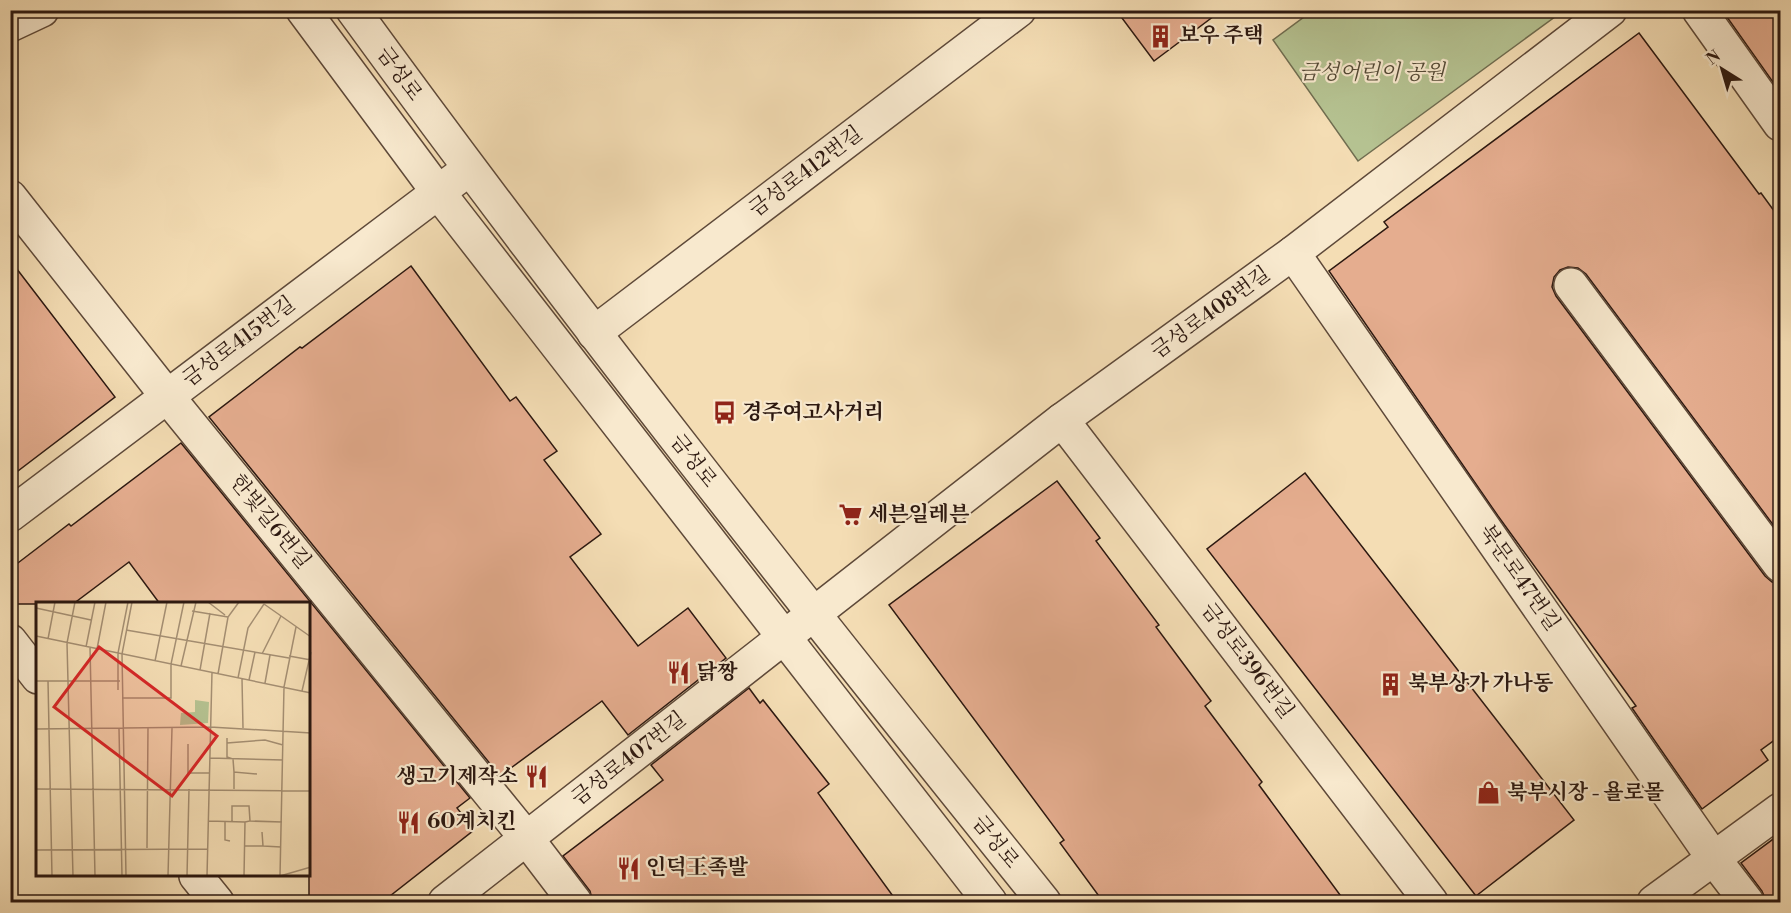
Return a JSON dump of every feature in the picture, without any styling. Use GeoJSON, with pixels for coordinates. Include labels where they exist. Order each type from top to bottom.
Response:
{"type":"FeatureCollection","features":[{"type":"Feature","properties":{"kind":"street"},"geometry":{"type":"LineString","coordinates":[[10,25],[42,10]]}},
{"type":"Feature","properties":{"kind":"street","name":"금성로"},"geometry":{"type":"LineString","coordinates":[[303,10],[438,192],[990,903]]}},
{"type":"Feature","properties":{"kind":"street","name":"금성로"},"geometry":{"type":"LineString","coordinates":[[353,10],[469,169],[594,333],[813,615],[1044,903]]}},
{"type":"Feature","properties":{"kind":"street","name":"금성로412번길"},"geometry":{"type":"LineString","coordinates":[[594,333],[1019,10]]}},
{"type":"Feature","properties":{"kind":"street","name":"금성로408번길"},"geometry":{"type":"LineString","coordinates":[[813,615],[1062,420],[1293,253],[1610,10]]}},
{"type":"Feature","properties":{"kind":"street"},"geometry":{"type":"LineString","coordinates":[[1699,10],[1780,124]]}},
{"type":"Feature","properties":{"kind":"street","name":"금성로415번길"},"geometry":{"type":"LineString","coordinates":[[10,515],[469,169]]}},
{"type":"Feature","properties":{"kind":"street","name":"한빛길6번길"},"geometry":{"type":"LineString","coordinates":[[10,197],[167,396],[527,838],[575,903]]}},
{"type":"Feature","properties":{"kind":"street","name":"북문로47번길"},"geometry":{"type":"LineString","coordinates":[[1293,253],[1714,859],[1747,903]]}},
{"type":"Feature","properties":{"kind":"street"},"geometry":{"type":"LineString","coordinates":[[1571,285],[1780,565]]}},
{"type":"Feature","properties":{"kind":"street","name":"금성로396번길"},"geometry":{"type":"LineString","coordinates":[[1062,420],[1431,903]]}},
{"type":"Feature","properties":{"kind":"street","name":"금성로407번길"},"geometry":{"type":"LineString","coordinates":[[445,903],[813,615]]}},
{"type":"Feature","properties":{"kind":"street"},"geometry":{"type":"LineString","coordinates":[[10,641],[36,674]]}},
{"type":"Feature","properties":{"kind":"street"},"geometry":{"type":"LineString","coordinates":[[1654,903],[1780,810]]}},
{"type":"Feature","properties":{"kind":"street"},"geometry":{"type":"LineString","coordinates":[[196,877],[217,903]]}},
{"type":"Feature","properties":{"kind":"green space","name":"금성어린이 공원"},"geometry":{"type":"Polygon","coordinates":[[[1312,11],[1563,11],[1358,161],[1273,40],[1312,11]]]}},
{"type":"Feature","properties":{"kind":"building","name":"보우 주택"},"geometry":{"type":"Polygon","coordinates":[[[1116,10],[1222,10],[1154,61],[1116,10]]]}},
{"type":"Feature","properties":{"kind":"building"},"geometry":{"type":"Polygon","coordinates":[[[1722,10],[1780,10],[1780,92],[1722,10]]]}},
{"type":"Feature","properties":{"kind":"building"},"geometry":{"type":"Polygon","coordinates":[[[1639,33],[1780,219],[1780,534],[1586,274],[1578,268],[1568,267],[1560,270],[1554,277],[1552,287],[1556,296],[1765,576],[1772,582],[1780,583],[1780,736],[1761,750],[1768,760],[1702,809],[1632,708],[1636,706],[1498,516],[1329,271],[1388,227],[1384,222],[1639,33]]]}},
{"type":"Feature","properties":{"kind":"building"},"geometry":{"type":"Polygon","coordinates":[[[10,260],[115,397],[10,477],[10,260]]]}},
{"type":"Feature","properties":{"kind":"building"},"geometry":{"type":"Polygon","coordinates":[[[411,266],[510,401],[516,397],[557,451],[544,460],[601,534],[570,557],[638,646],[688,608],[726,658],[628,735],[602,701],[500,776],[209,417],[411,266]]]}},
{"type":"Feature","properties":{"kind":"building"},"geometry":{"type":"Polygon","coordinates":[[[181,443],[470,798],[457,808],[474,830],[381,903],[309,903],[310,602],[159,602],[129,562],[76,602],[10,604],[10,569],[69,524],[71,526],[181,443]]]}},
{"type":"Feature","properties":{"kind":"building","name":"북부상가 가나동"},"geometry":{"type":"Polygon","coordinates":[[[1305,473],[1574,820],[1476,896],[1207,549],[1305,473]]]}},
{"type":"Feature","properties":{"kind":"building"},"geometry":{"type":"Polygon","coordinates":[[[1057,481],[1100,538],[1096,541],[1159,625],[1156,627],[1211,701],[1205,706],[1262,782],[1259,785],[1346,903],[1104,903],[1060,843],[1064,840],[889,605],[1057,481]]]}},
{"type":"Feature","properties":{"kind":"building"},"geometry":{"type":"Polygon","coordinates":[[[749,688],[760,703],[763,700],[829,784],[818,793],[898,903],[593,903],[590,891],[563,856],[663,780],[651,765],[749,688]]]}},
{"type":"Feature","properties":{"kind":"building"},"geometry":{"type":"Polygon","coordinates":[[[1780,834],[1780,903],[1767,903],[1762,891],[1741,863],[1780,834]]]}},
{"type":"Feature","properties":{"kind":"place","name":"보우 주택"},"geometry":{"type":"Point","coordinates":[1161,36]}},
{"type":"Feature","properties":{"kind":"place","name":"경주여고사거리"},"geometry":{"type":"Point","coordinates":[724,413]}},
{"type":"Feature","properties":{"kind":"place","name":"세븐일레븐"},"geometry":{"type":"Point","coordinates":[850,515]}},
{"type":"Feature","properties":{"kind":"place","name":"닭짱"},"geometry":{"type":"Point","coordinates":[679,673]}},
{"type":"Feature","properties":{"kind":"place","name":"북부상가 가나동"},"geometry":{"type":"Point","coordinates":[1390,684]}},
{"type":"Feature","properties":{"kind":"place","name":"생고기제작소"},"geometry":{"type":"Point","coordinates":[536,777]}},
{"type":"Feature","properties":{"kind":"place","name":"북부시장 - 욜로몰"},"geometry":{"type":"Point","coordinates":[1489,793]}},
{"type":"Feature","properties":{"kind":"place","name":"60계치킨"},"geometry":{"type":"Point","coordinates":[409,822]}},
{"type":"Feature","properties":{"kind":"place","name":"인덕王족발"},"geometry":{"type":"Point","coordinates":[628,868]}}]}
